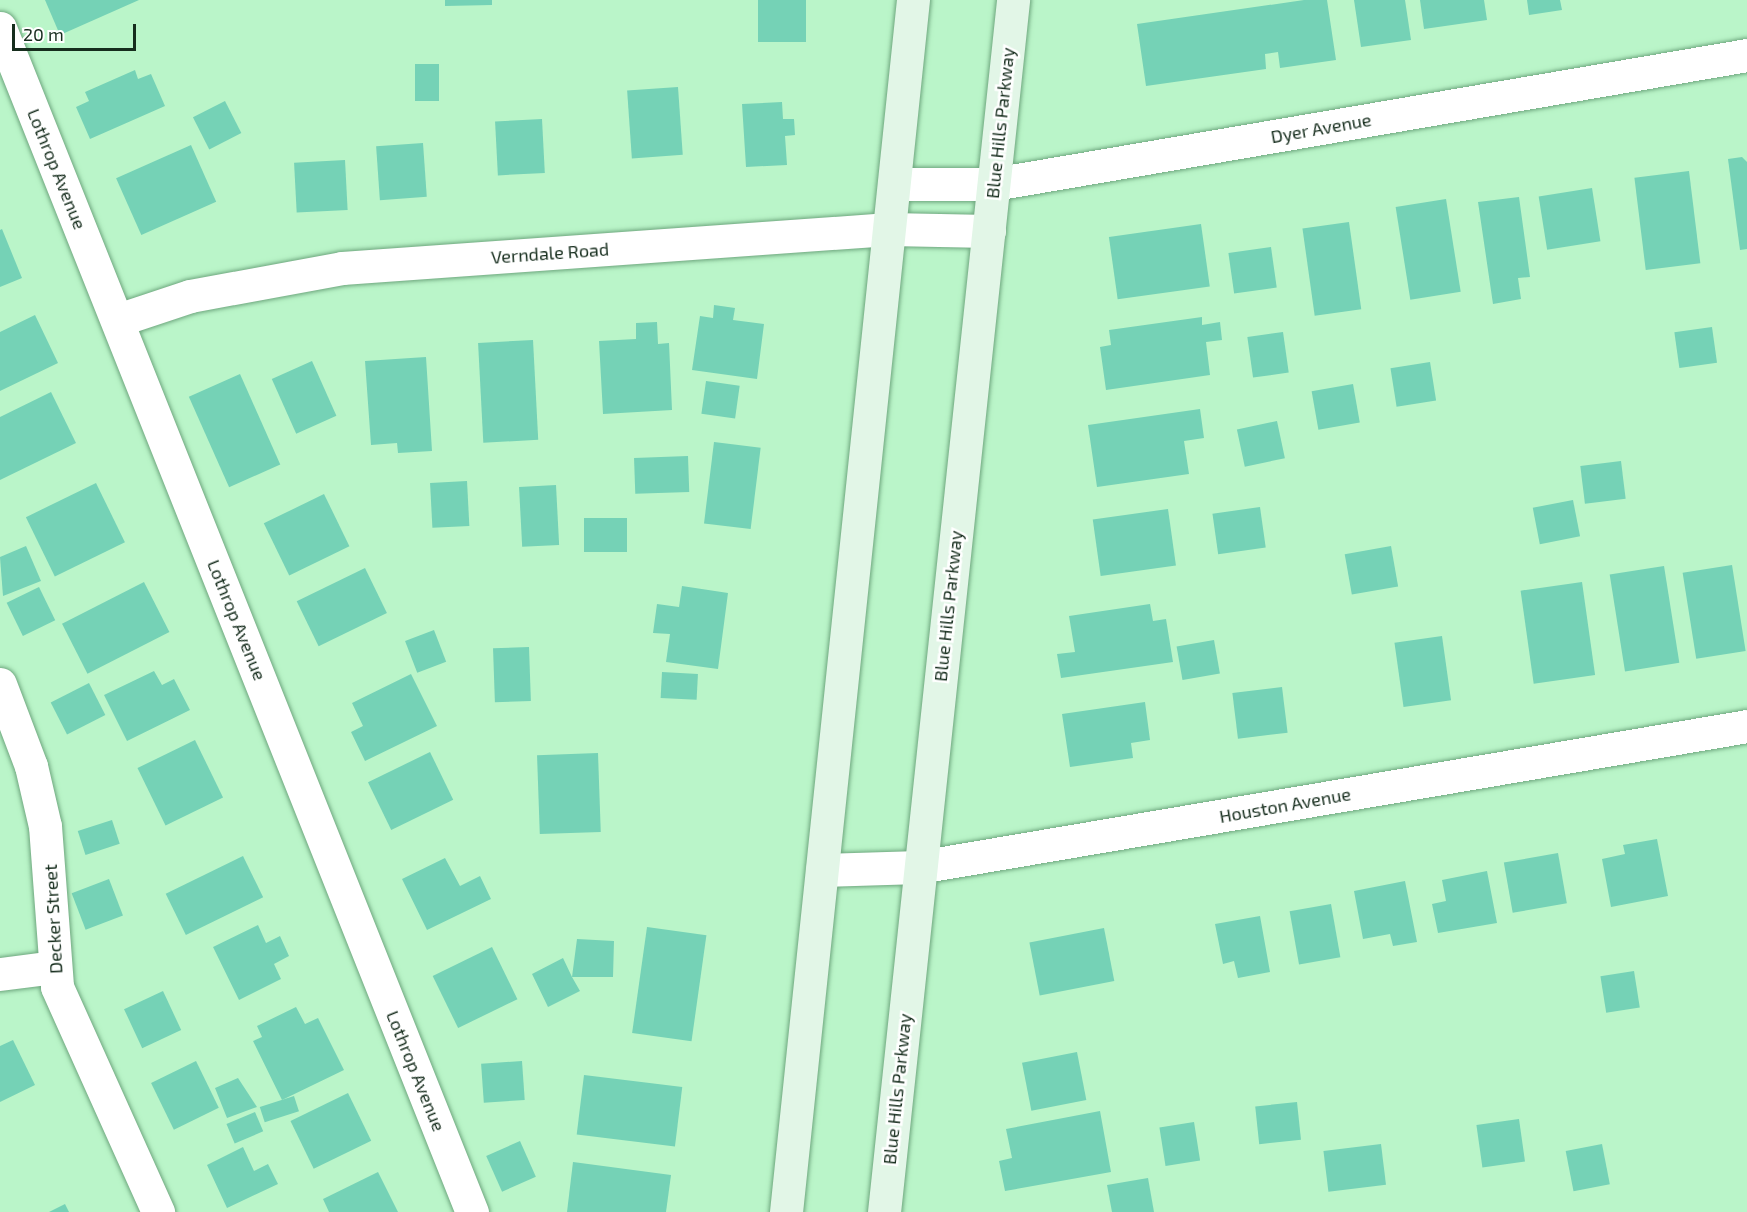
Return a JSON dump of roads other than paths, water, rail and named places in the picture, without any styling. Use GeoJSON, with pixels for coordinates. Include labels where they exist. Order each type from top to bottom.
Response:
{"type":"FeatureCollection","features":[{"type":"Feature","properties":{"kind":"main road"},"geometry":{"type":"LineString","coordinates":[[786,1212],[913,0]]}},
{"type":"Feature","properties":{"kind":"main road","name":"Blue Hills Parkway"},"geometry":{"type":"LineString","coordinates":[[884,1212],[1013,0]]}},
{"type":"Feature","properties":{"kind":"street","name":"Lothrop Avenue"},"geometry":{"type":"LineString","coordinates":[[0,28],[472,1212]]}},
{"type":"Feature","properties":{"kind":"street","name":"Dyer Avenue"},"geometry":{"type":"LineString","coordinates":[[894,184],[994,184],[1747,55]]}},
{"type":"Feature","properties":{"kind":"street","name":"Verndale Road"},"geometry":{"type":"LineString","coordinates":[[118,320],[190,296],[342,268],[889,229],[989,231]]}},
{"type":"Feature","properties":{"kind":"street","name":"Decker Street"},"geometry":{"type":"LineString","coordinates":[[0,684],[31,766],[45,826],[54,967],[63,1007],[158,1212]]}},
{"type":"Feature","properties":{"kind":"street","name":"Houston Avenue"},"geometry":{"type":"LineString","coordinates":[[822,870],[919,867],[1747,726]]}},
{"type":"Feature","properties":{"kind":"street"},"geometry":{"type":"LineString","coordinates":[[0,974],[54,967]]}}]}
